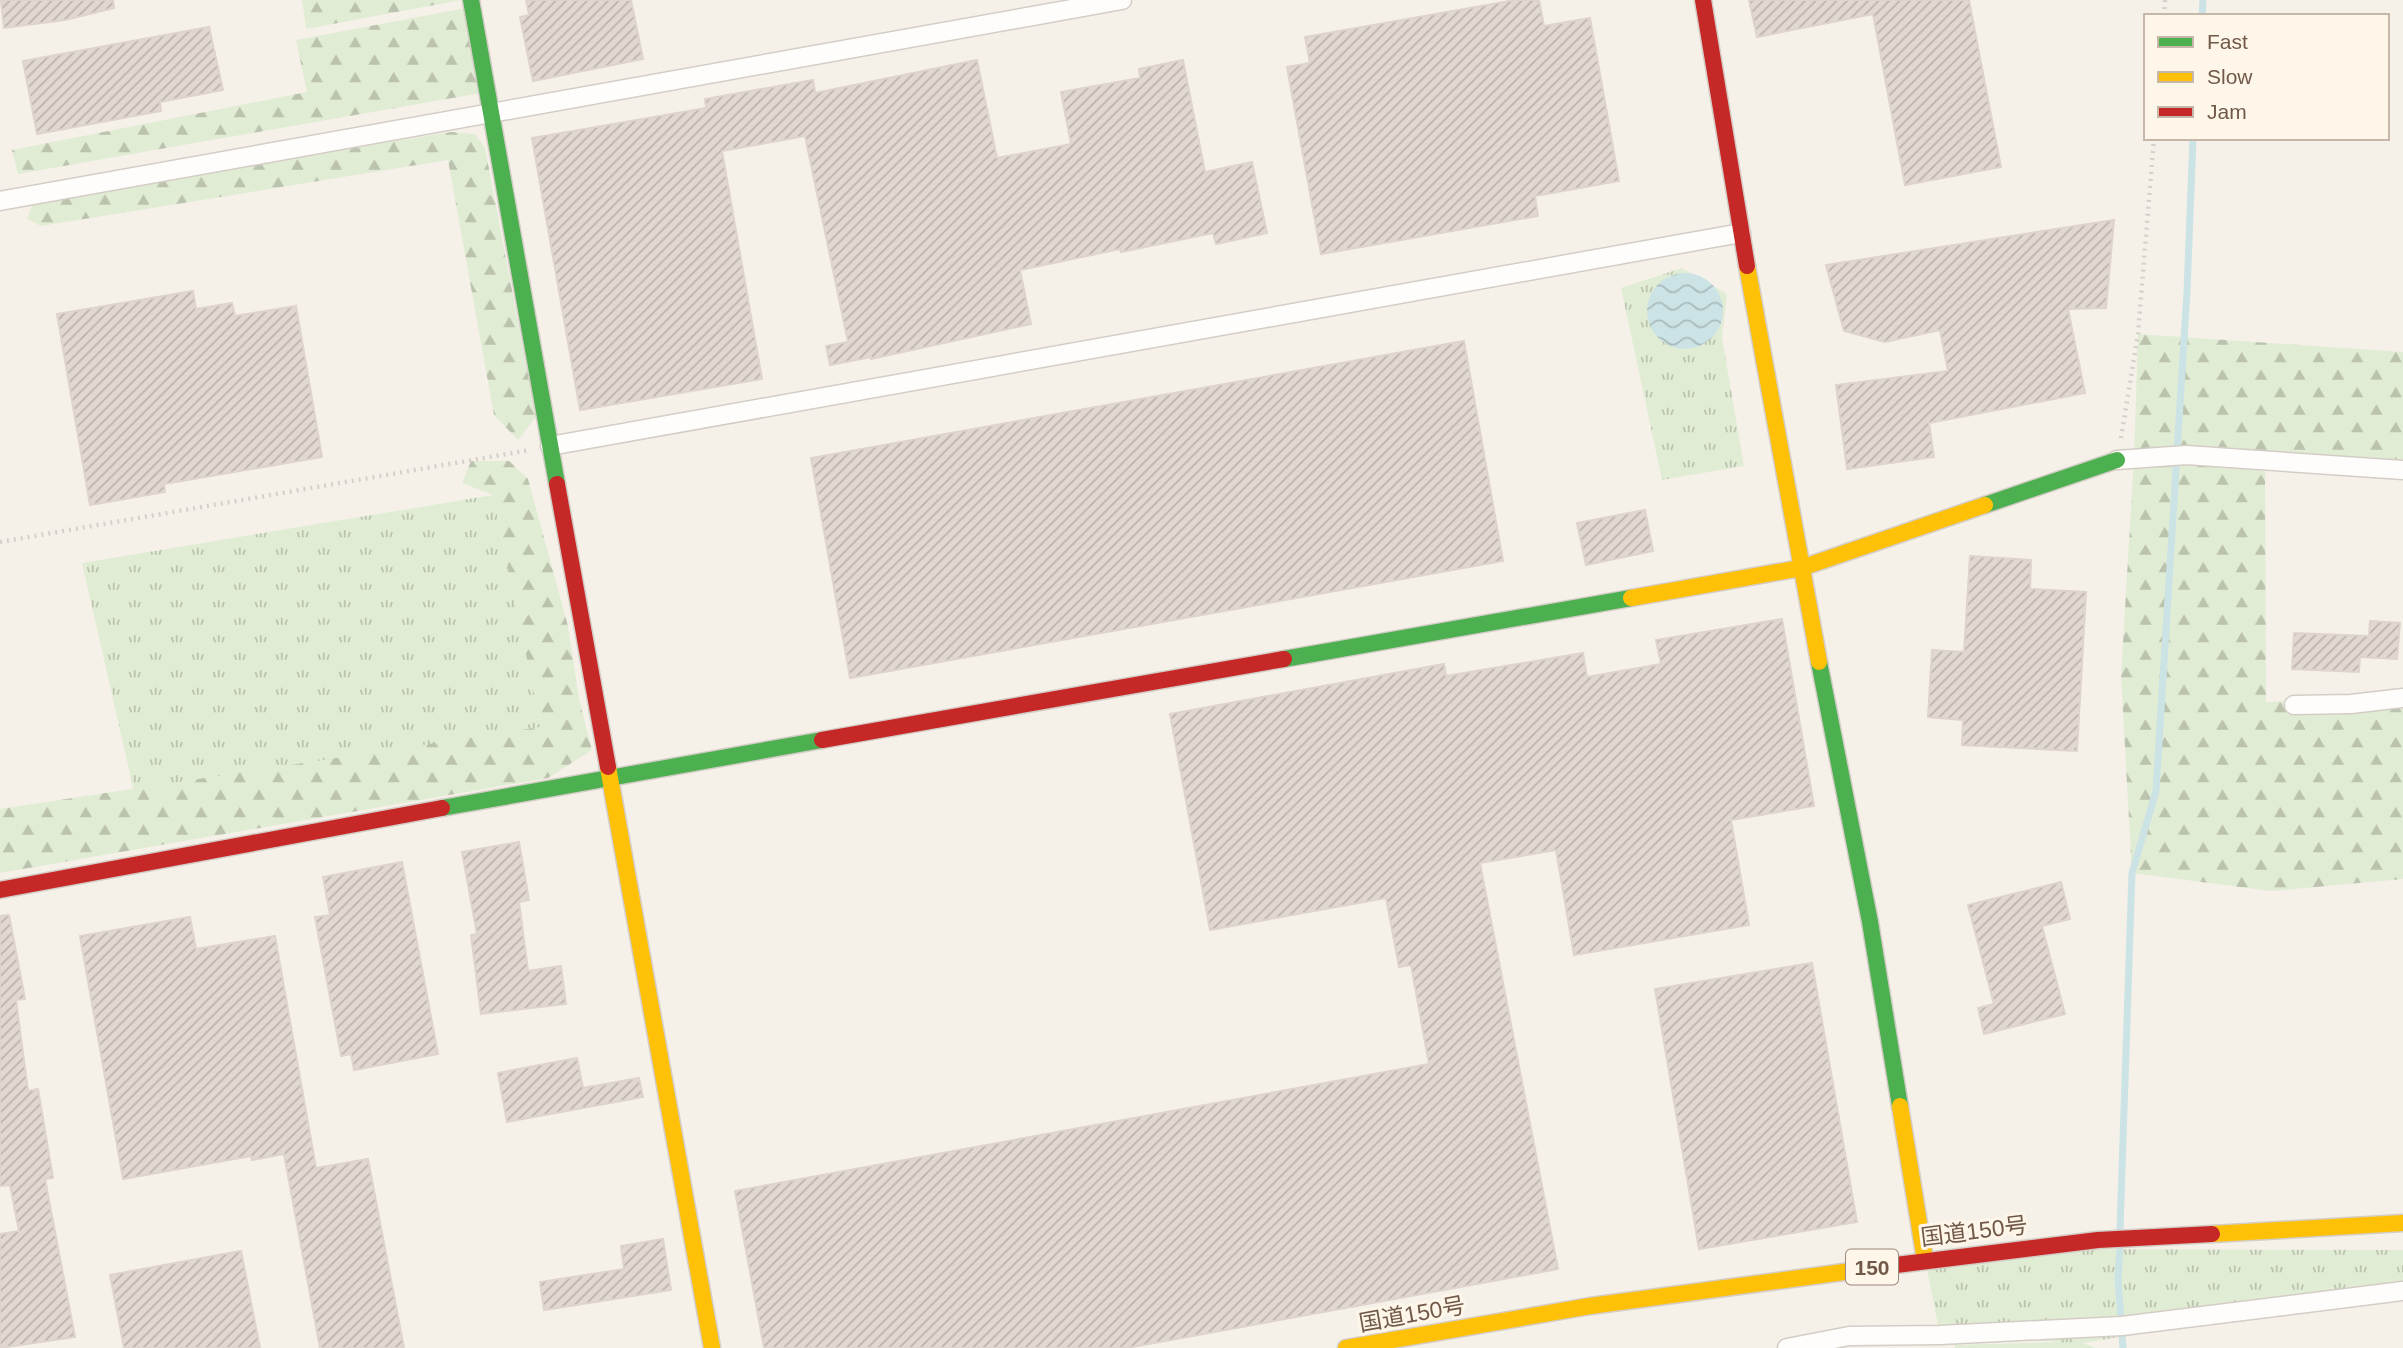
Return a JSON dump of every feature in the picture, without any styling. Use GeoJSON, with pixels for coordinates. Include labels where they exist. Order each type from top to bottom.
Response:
{"type":"FeatureCollection","features":[{"type":"Feature","properties":{"kind":"main road"},"geometry":{"type":"LineString","coordinates":[[471,0],[712,1348]]}},
{"type":"Feature","properties":{"kind":"main road"},"geometry":{"type":"LineString","coordinates":[[1703,0],[1741,233],[1801,568],[1870,922],[1925,1260]]}},
{"type":"Feature","properties":{"kind":"main road"},"geometry":{"type":"LineString","coordinates":[[0,890],[611,777],[1801,568],[2117,460]]}},
{"type":"Feature","properties":{"kind":"main road","name":"国道150号"},"geometry":{"type":"LineString","coordinates":[[1346,1348],[1590,1306],[1925,1260],[2098,1240],[2403,1223]]}},
{"type":"Feature","properties":{"kind":"street"},"geometry":{"type":"LineString","coordinates":[[0,201],[1122,0]]}},
{"type":"Feature","properties":{"kind":"street"},"geometry":{"type":"LineString","coordinates":[[550,446],[1741,233]]}},
{"type":"Feature","properties":{"kind":"street"},"geometry":{"type":"LineString","coordinates":[[2117,460],[2186,455],[2403,470]]}},
{"type":"Feature","properties":{"kind":"street"},"geometry":{"type":"LineString","coordinates":[[2294,705],[2350,704],[2403,698]]}},
{"type":"Feature","properties":{"kind":"street"},"geometry":{"type":"LineString","coordinates":[[1787,1348],[1849,1336],[1942,1342],[2136,1325],[2403,1291]]}},
{"type":"Feature","properties":{"kind":"path"},"geometry":{"type":"LineString","coordinates":[[2117,460],[2138,334],[2154,140]]}},
{"type":"Feature","properties":{"kind":"path"},"geometry":{"type":"LineString","coordinates":[[0,542],[550,446]]}},
{"type":"Feature","properties":{"kind":"green space"},"geometry":{"type":"Polygon","coordinates":[[[302,0],[461,0],[306,29],[302,0]]]}},
{"type":"Feature","properties":{"kind":"green space"},"geometry":{"type":"Polygon","coordinates":[[[466,8],[481,93],[18,174],[12,150],[307,92],[296,40],[466,8]]]}},
{"type":"Feature","properties":{"kind":"green space"},"geometry":{"type":"Polygon","coordinates":[[[451,132],[475,134],[485,148],[536,417],[518,440],[494,415],[448,160],[41,226],[27,219],[34,201],[451,132]]]}},
{"type":"Feature","properties":{"kind":"green space"},"geometry":{"type":"Polygon","coordinates":[[[1682,268],[1727,294],[1722,338],[1744,466],[1662,480],[1621,288],[1682,268]]]}},
{"type":"Feature","properties":{"kind":"green space"},"geometry":{"type":"Polygon","coordinates":[[[2138,334],[2403,352],[2403,479],[2390,478],[2375,468],[2265,470],[2266,702],[2403,695],[2403,879],[2271,891],[2132,873],[2121,676],[2134,458],[2138,334]]]}},
{"type":"Feature","properties":{"kind":"green space"},"geometry":{"type":"Polygon","coordinates":[[[471,461],[509,461],[528,479],[568,626],[579,699],[592,750],[548,778],[0,873],[0,809],[541,727],[493,495],[462,483],[471,461]]]}},
{"type":"Feature","properties":{"kind":"green space"},"geometry":{"type":"Polygon","coordinates":[[[493,495],[541,727],[135,796],[82,563],[493,495]]]}},
{"type":"Feature","properties":{"kind":"green space"},"geometry":{"type":"Polygon","coordinates":[[[2013,1249],[2403,1250],[2403,1292],[2082,1343],[2096,1348],[1955,1348],[1955,1345],[2061,1342],[1940,1335],[1925,1260],[2013,1249]]]}},
{"type":"Feature","properties":{"kind":"water"},"geometry":{"type":"Polygon","coordinates":[[[1685,273],[1699,276],[1712,284],[1720,297],[1723,311],[1720,325],[1712,338],[1699,346],[1685,349],[1671,346],[1658,338],[1650,325],[1647,311],[1650,297],[1658,284],[1671,276],[1685,273]]]}},
{"type":"Feature","properties":{"kind":"building"},"geometry":{"type":"Polygon","coordinates":[[[1,0],[113,0],[114,8],[65,20],[4,28],[1,0]]]}},
{"type":"Feature","properties":{"kind":"building"},"geometry":{"type":"Polygon","coordinates":[[[526,0],[631,0],[643,59],[533,81],[520,17],[529,15],[526,0]]]}},
{"type":"Feature","properties":{"kind":"building"},"geometry":{"type":"Polygon","coordinates":[[[1515,0],[1539,0],[1544,26],[1590,18],[1619,181],[1535,196],[1538,216],[1321,254],[1287,67],[1310,63],[1305,37],[1515,0]]]}},
{"type":"Feature","properties":{"kind":"building"},"geometry":{"type":"Polygon","coordinates":[[[1749,0],[1969,0],[2001,167],[1905,185],[1873,14],[1757,37],[1749,0]]]}},
{"type":"Feature","properties":{"kind":"building"},"geometry":{"type":"Polygon","coordinates":[[[209,27],[223,90],[160,102],[161,111],[37,134],[23,61],[209,27]]]}},
{"type":"Feature","properties":{"kind":"building"},"geometry":{"type":"Polygon","coordinates":[[[977,60],[997,158],[1071,144],[1061,92],[1140,78],[1139,69],[1183,60],[1205,172],[1252,162],[1267,233],[1216,244],[1213,233],[1020,270],[1031,324],[871,359],[830,365],[826,346],[848,342],[805,136],[722,151],[762,379],[580,410],[532,138],[706,108],[705,99],[813,80],[815,93],[977,60]]]}},
{"type":"Feature","properties":{"kind":"building"},"geometry":{"type":"Polygon","coordinates":[[[2114,220],[2106,308],[2068,309],[2085,393],[1929,423],[1934,457],[1847,469],[1836,385],[1948,371],[1940,330],[1885,342],[1844,331],[1826,265],[2114,220]]]}},
{"type":"Feature","properties":{"kind":"building"},"geometry":{"type":"Polygon","coordinates":[[[193,291],[196,309],[232,303],[235,316],[296,306],[322,457],[164,484],[165,492],[90,505],[57,314],[193,291]]]}},
{"type":"Feature","properties":{"kind":"building"},"geometry":{"type":"Polygon","coordinates":[[[1464,341],[1503,561],[850,678],[811,458],[1464,341]]]}},
{"type":"Feature","properties":{"kind":"building"},"geometry":{"type":"Polygon","coordinates":[[[1645,510],[1653,551],[1586,565],[1577,523],[1645,510]]]}},
{"type":"Feature","properties":{"kind":"building"},"geometry":{"type":"Polygon","coordinates":[[[1970,556],[2031,560],[2030,589],[2086,592],[2077,751],[1962,745],[1963,720],[1928,717],[1932,650],[1964,652],[1970,556]]]}},
{"type":"Feature","properties":{"kind":"building"},"geometry":{"type":"Polygon","coordinates":[[[1782,619],[1814,806],[1731,820],[1749,925],[1574,955],[1556,850],[1480,863],[1558,1269],[1127,1348],[764,1348],[735,1191],[1429,1064],[1411,965],[1399,967],[1386,898],[1210,930],[1170,714],[1444,664],[1446,676],[1583,653],[1587,677],[1661,664],[1656,640],[1782,619]]]}},
{"type":"Feature","properties":{"kind":"building"},"geometry":{"type":"Polygon","coordinates":[[[2370,621],[2400,623],[2397,659],[2360,657],[2359,672],[2292,669],[2294,633],[2369,636],[2370,621]]]}},
{"type":"Feature","properties":{"kind":"building"},"geometry":{"type":"Polygon","coordinates":[[[519,842],[529,900],[519,902],[528,971],[561,966],[566,1004],[481,1014],[471,935],[477,934],[462,852],[519,842]]]}},
{"type":"Feature","properties":{"kind":"building"},"geometry":{"type":"Polygon","coordinates":[[[402,862],[438,1054],[354,1070],[351,1054],[341,1056],[315,917],[330,915],[323,877],[402,862]]]}},
{"type":"Feature","properties":{"kind":"building"},"geometry":{"type":"Polygon","coordinates":[[[2061,882],[2070,919],[2042,926],[2065,1014],[1984,1034],[1978,1008],[1994,1004],[1968,905],[2061,882]]]}},
{"type":"Feature","properties":{"kind":"building"},"geometry":{"type":"Polygon","coordinates":[[[9,915],[25,999],[16,1000],[28,1091],[38,1089],[53,1178],[45,1179],[75,1337],[0,1348],[0,1234],[19,1231],[10,1185],[0,1186],[0,916],[9,915]]]}},
{"type":"Feature","properties":{"kind":"building"},"geometry":{"type":"Polygon","coordinates":[[[190,917],[196,949],[275,936],[316,1168],[368,1159],[404,1348],[320,1348],[284,1154],[252,1160],[251,1156],[123,1179],[80,936],[190,917]]]}},
{"type":"Feature","properties":{"kind":"building"},"geometry":{"type":"Polygon","coordinates":[[[1812,963],[1857,1222],[1699,1249],[1655,989],[1812,963]]]}},
{"type":"Feature","properties":{"kind":"building"},"geometry":{"type":"Polygon","coordinates":[[[577,1058],[583,1088],[639,1078],[643,1097],[507,1122],[498,1073],[577,1058]]]}},
{"type":"Feature","properties":{"kind":"building"},"geometry":{"type":"Polygon","coordinates":[[[663,1239],[671,1290],[544,1310],[540,1282],[624,1269],[621,1246],[663,1239]]]}},
{"type":"Feature","properties":{"kind":"building"},"geometry":{"type":"Polygon","coordinates":[[[241,1251],[260,1348],[124,1348],[110,1275],[241,1251]]]}},
{"type":"Feature","properties":{"kind":"waterway"},"geometry":{"type":"LineString","coordinates":[[2202,14],[2203,0]]}},
{"type":"Feature","properties":{"kind":"waterway"},"geometry":{"type":"LineString","coordinates":[[2120,1229],[2132,873],[2156,791],[2187,292],[2193,140]]}},
{"type":"Feature","properties":{"kind":"waterway"},"geometry":{"type":"LineString","coordinates":[[2120,1247],[2118,1279],[2123,1348]]}},
{"type":"Feature","properties":{"kind":"traffic: fast"},"geometry":{"type":"LineString","coordinates":[[471,0],[557,484]]}},
{"type":"Feature","properties":{"kind":"traffic: fast"},"geometry":{"type":"LineString","coordinates":[[1985,505],[2117,460]]}},
{"type":"Feature","properties":{"kind":"traffic: fast"},"geometry":{"type":"LineString","coordinates":[[1284,659],[1631,598]]}},
{"type":"Feature","properties":{"kind":"traffic: fast"},"geometry":{"type":"LineString","coordinates":[[1819,662],[1870,922],[1900,1106]]}},
{"type":"Feature","properties":{"kind":"traffic: fast"},"geometry":{"type":"LineString","coordinates":[[442,808],[822,740]]}},
{"type":"Feature","properties":{"kind":"traffic: slow"},"geometry":{"type":"LineString","coordinates":[[1747,266],[1819,662]]}},
{"type":"Feature","properties":{"kind":"traffic: slow"},"geometry":{"type":"LineString","coordinates":[[1631,598],[1801,568],[1985,505]]}},
{"type":"Feature","properties":{"kind":"traffic: slow"},"geometry":{"type":"LineString","coordinates":[[608,767],[712,1348]]}},
{"type":"Feature","properties":{"kind":"traffic: slow"},"geometry":{"type":"LineString","coordinates":[[1900,1106],[1925,1260]]}},
{"type":"Feature","properties":{"kind":"traffic: slow"},"geometry":{"type":"LineString","coordinates":[[2212,1234],[2403,1223]]}},
{"type":"Feature","properties":{"kind":"traffic: slow"},"geometry":{"type":"LineString","coordinates":[[1346,1348],[1590,1306],[1896,1265]]}},
{"type":"Feature","properties":{"kind":"traffic: jam"},"geometry":{"type":"LineString","coordinates":[[1703,0],[1747,266]]}},
{"type":"Feature","properties":{"kind":"traffic: jam"},"geometry":{"type":"LineString","coordinates":[[557,484],[608,767]]}},
{"type":"Feature","properties":{"kind":"traffic: jam"},"geometry":{"type":"LineString","coordinates":[[822,740],[1284,659]]}},
{"type":"Feature","properties":{"kind":"traffic: jam"},"geometry":{"type":"LineString","coordinates":[[0,890],[442,808]]}},
{"type":"Feature","properties":{"kind":"traffic: jam"},"geometry":{"type":"LineString","coordinates":[[1896,1265],[2098,1240],[2212,1234]]}}]}
